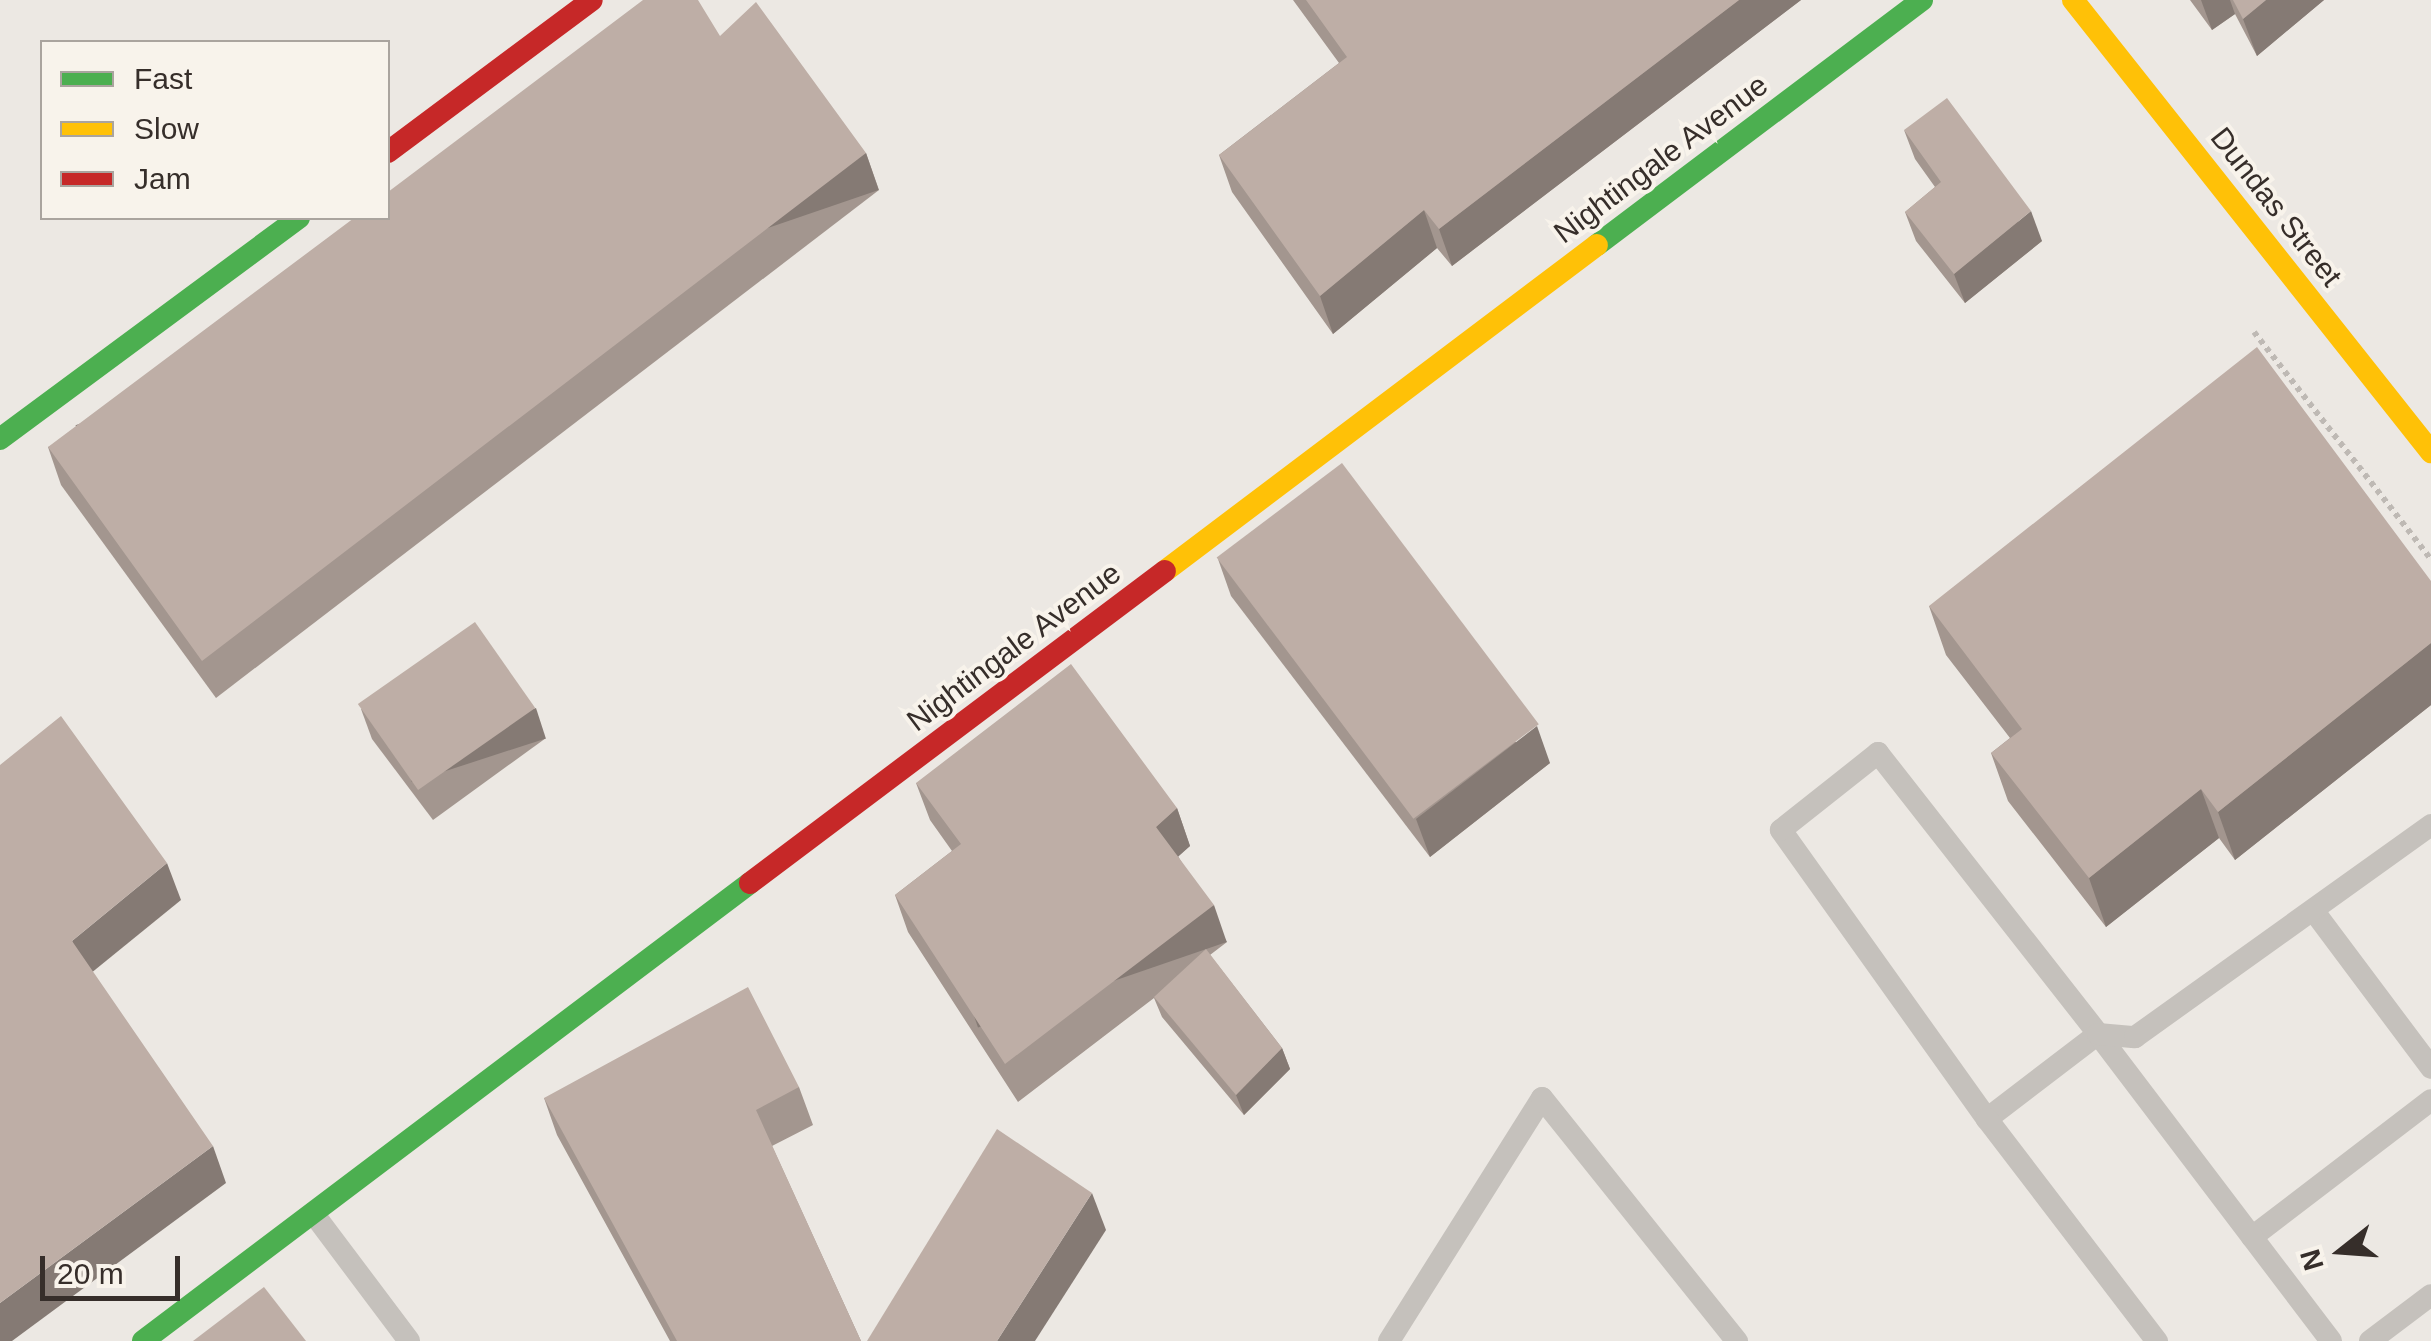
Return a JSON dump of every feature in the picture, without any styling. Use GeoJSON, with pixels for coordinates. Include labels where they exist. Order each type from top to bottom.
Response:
{"type":"FeatureCollection","features":[{"type":"Feature","properties":{"kind":"street"},"geometry":{"type":"LineString","coordinates":[[390,151],[592,0]]}},
{"type":"Feature","properties":{"kind":"street","name":"Dundas Street"},"geometry":{"type":"LineString","coordinates":[[2073,0],[2431,452]]}},
{"type":"Feature","properties":{"kind":"street","name":"Nightingale Avenue"},"geometry":{"type":"LineString","coordinates":[[143,1341],[1909,4]]}},
{"type":"Feature","properties":{"kind":"street"},"geometry":{"type":"LineString","coordinates":[[0,439],[296,220]]}},
{"type":"Feature","properties":{"kind":"lane"},"geometry":{"type":"LineString","coordinates":[[2158,1341],[1987,1119],[1781,830],[1878,753],[2331,1341]]}},
{"type":"Feature","properties":{"kind":"lane"},"geometry":{"type":"LineString","coordinates":[[1987,1119],[2098,1034],[2135,1037],[2316,914],[2431,825]]}},
{"type":"Feature","properties":{"kind":"lane"},"geometry":{"type":"LineString","coordinates":[[2316,914],[2431,1068]]}},
{"type":"Feature","properties":{"kind":"lane"},"geometry":{"type":"LineString","coordinates":[[1390,1341],[1542,1098],[1737,1341]]}},
{"type":"Feature","properties":{"kind":"lane"},"geometry":{"type":"LineString","coordinates":[[2252,1237],[2431,1100]]}},
{"type":"Feature","properties":{"kind":"lane"},"geometry":{"type":"LineString","coordinates":[[313,1213],[409,1341]]}},
{"type":"Feature","properties":{"kind":"lane"},"geometry":{"type":"LineString","coordinates":[[2370,1341],[2431,1295]]}},
{"type":"Feature","properties":{"kind":"path"},"geometry":{"type":"LineString","coordinates":[[2254,332],[2431,559]]}},
{"type":"Feature","properties":{"kind":"building"},"geometry":{"type":"Polygon","coordinates":[[[643,0],[698,0],[720,36],[756,2],[866,153],[202,661],[48,447],[351,220],[390,220],[390,190],[643,0]]]}},
{"type":"Feature","properties":{"kind":"building"},"geometry":{"type":"Polygon","coordinates":[[[1306,0],[1739,0],[1439,229],[1424,210],[1320,296],[1219,155],[1347,57],[1306,0]]]}},
{"type":"Feature","properties":{"kind":"building"},"geometry":{"type":"Polygon","coordinates":[[[2233,0],[2266,0],[2243,19],[2233,0]]]}},
{"type":"Feature","properties":{"kind":"building"},"geometry":{"type":"Polygon","coordinates":[[[1947,98],[2031,211],[1954,274],[1905,212],[1941,182],[1904,130],[1947,98]]]}},
{"type":"Feature","properties":{"kind":"building"},"geometry":{"type":"Polygon","coordinates":[[[2257,347],[2431,581],[2431,643],[2218,812],[2201,789],[2089,878],[1991,753],[2022,729],[1929,606],[2257,347]]]}},
{"type":"Feature","properties":{"kind":"building"},"geometry":{"type":"Polygon","coordinates":[[[1342,463],[1539,724],[1413,819],[1217,557],[1342,463]]]}},
{"type":"Feature","properties":{"kind":"building"},"geometry":{"type":"Polygon","coordinates":[[[475,622],[535,708],[418,790],[358,704],[475,622]]]}},
{"type":"Feature","properties":{"kind":"building"},"geometry":{"type":"Polygon","coordinates":[[[1071,664],[1177,808],[1156,827],[1214,905],[1005,1064],[895,895],[961,844],[916,783],[1071,664]]]}},
{"type":"Feature","properties":{"kind":"building"},"geometry":{"type":"Polygon","coordinates":[[[61,716],[167,863],[72,941],[213,1146],[0,1303],[0,765],[61,716]]]}},
{"type":"Feature","properties":{"kind":"building"},"geometry":{"type":"Polygon","coordinates":[[[1206,949],[1282,1048],[1236,1095],[1154,997],[1206,949]]]}},
{"type":"Feature","properties":{"kind":"building"},"geometry":{"type":"Polygon","coordinates":[[[748,987],[799,1087],[756,1110],[861,1341],[677,1341],[544,1098],[748,987]]]}},
{"type":"Feature","properties":{"kind":"building"},"geometry":{"type":"Polygon","coordinates":[[[997,1129],[1092,1193],[997,1341],[867,1341],[997,1129]]]}},
{"type":"Feature","properties":{"kind":"building"},"geometry":{"type":"Polygon","coordinates":[[[264,1287],[306,1341],[193,1341],[264,1287]]]}},
{"type":"Feature","properties":{"kind":"traffic: fast"},"geometry":{"type":"LineString","coordinates":[[1597,245],[1922,0]]}},
{"type":"Feature","properties":{"kind":"traffic: fast"},"geometry":{"type":"LineString","coordinates":[[0,439],[296,220]]}},
{"type":"Feature","properties":{"kind":"traffic: fast"},"geometry":{"type":"LineString","coordinates":[[143,1341],[750,883]]}},
{"type":"Feature","properties":{"kind":"traffic: slow"},"geometry":{"type":"LineString","coordinates":[[2073,0],[2431,452]]}},
{"type":"Feature","properties":{"kind":"traffic: slow"},"geometry":{"type":"LineString","coordinates":[[1165,571],[1597,245]]}},
{"type":"Feature","properties":{"kind":"traffic: jam"},"geometry":{"type":"LineString","coordinates":[[390,151],[592,0]]}},
{"type":"Feature","properties":{"kind":"traffic: jam"},"geometry":{"type":"LineString","coordinates":[[750,883],[1165,571]]}}]}
